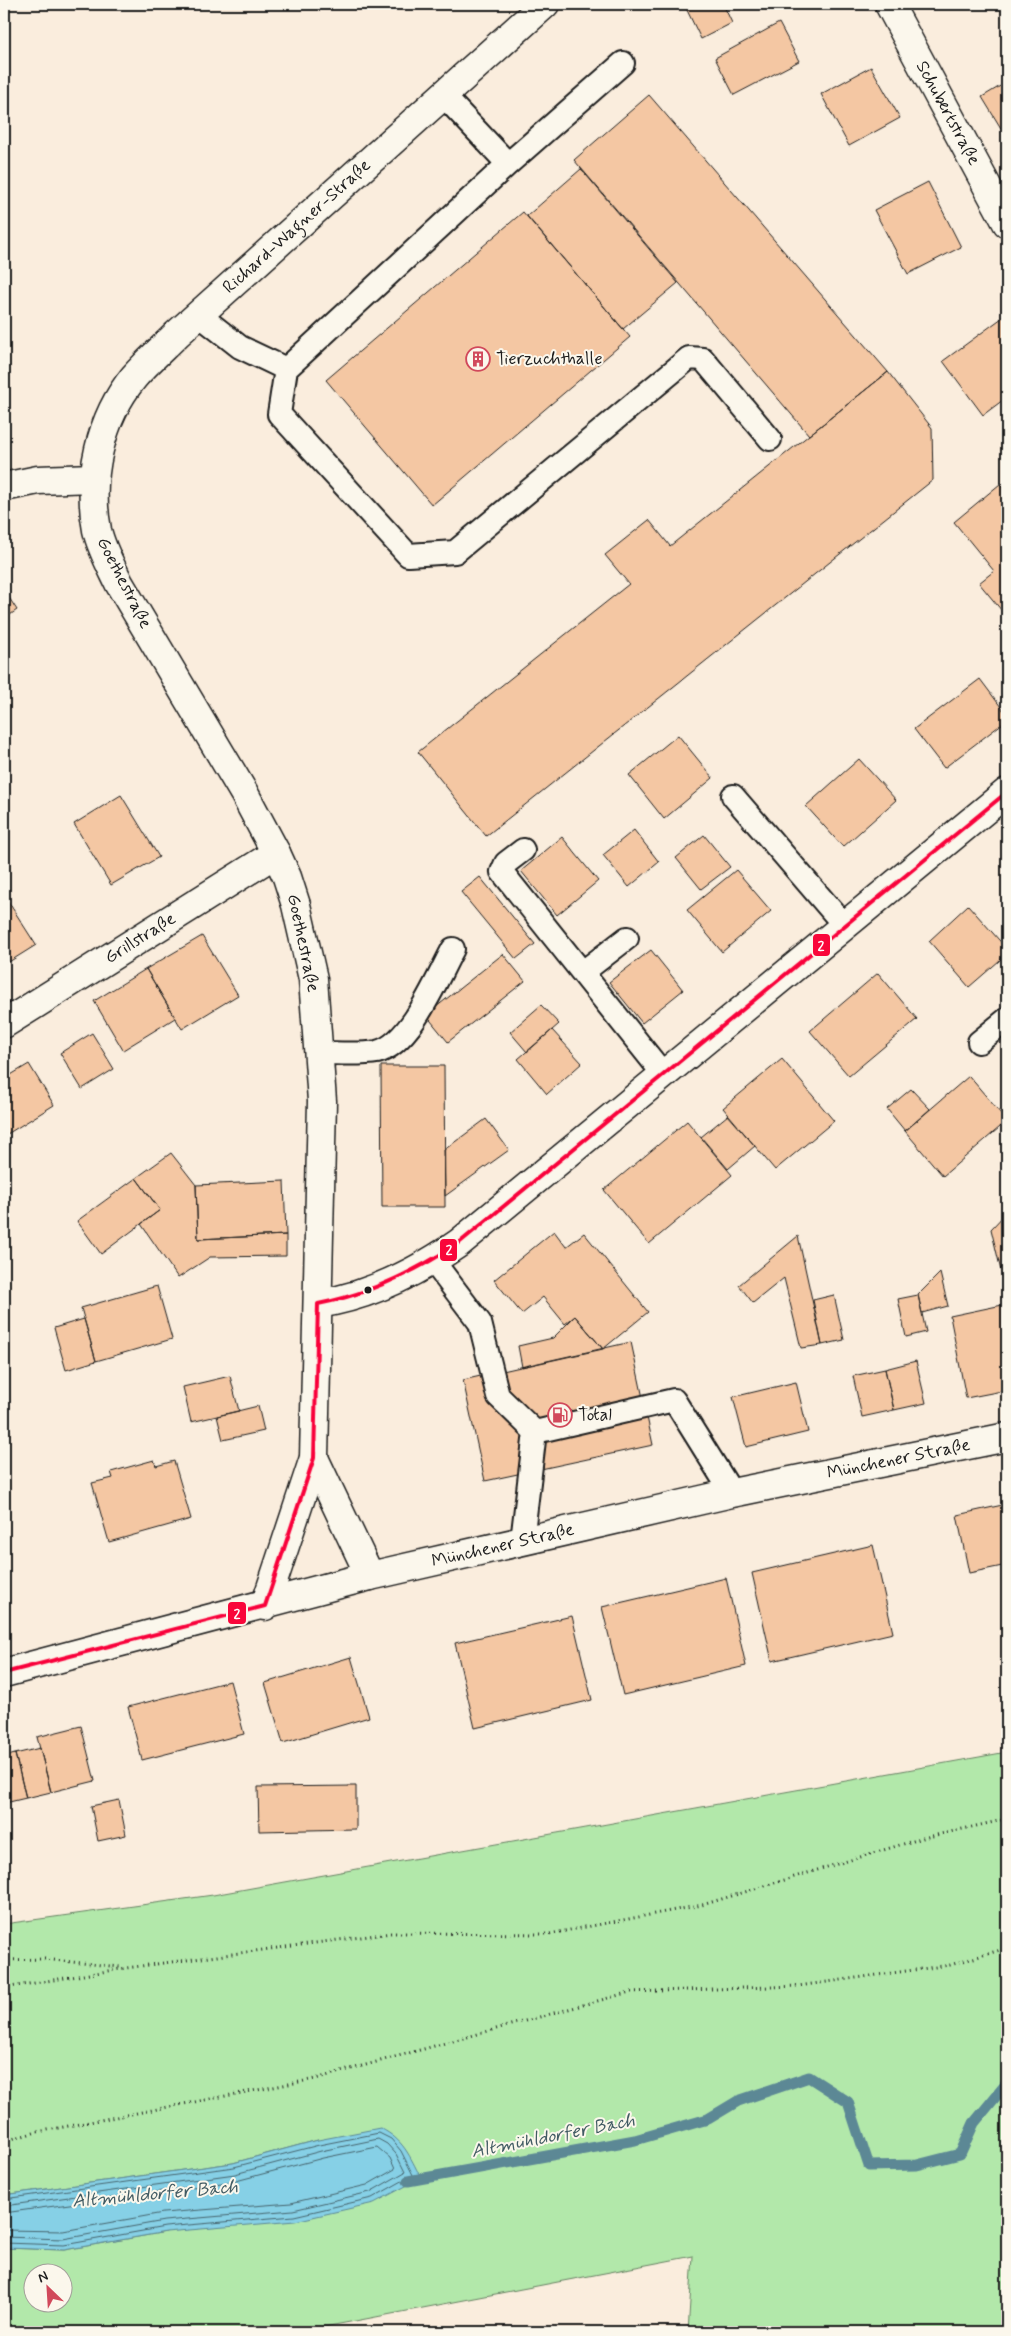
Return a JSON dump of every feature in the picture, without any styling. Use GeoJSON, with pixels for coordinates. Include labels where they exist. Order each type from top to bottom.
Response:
{"type":"FeatureCollection","features":[{"type":"Feature","properties":{"kind":"street","name":"Richard-Wagner-Straße"},"geometry":{"type":"LineString","coordinates":[[93,478],[102,439],[117,405],[133,378],[198,314],[545,4]]}},
{"type":"Feature","properties":{"kind":"street","name":"Schubertstraße"},"geometry":{"type":"LineString","coordinates":[[889,4],[1007,223]]}},
{"type":"Feature","properties":{"kind":"street"},"geometry":{"type":"LineString","coordinates":[[4,487],[38,480],[93,478]]}},
{"type":"Feature","properties":{"kind":"street","name":"Goethestraße"},"geometry":{"type":"LineString","coordinates":[[93,478],[97,530],[105,554],[119,583],[244,793],[276,852],[288,877],[304,932],[313,979],[322,1101],[314,1458],[265,1606]]}},
{"type":"Feature","properties":{"kind":"street"},"geometry":{"type":"LineString","coordinates":[[318,1304],[346,1300],[386,1285],[433,1261],[459,1243],[1007,792]]}},
{"type":"Feature","properties":{"kind":"street","name":"Grillstraße"},"geometry":{"type":"LineString","coordinates":[[4,1024],[276,852]]}},
{"type":"Feature","properties":{"kind":"street","name":"Münchener Straße"},"geometry":{"type":"LineString","coordinates":[[4,1673],[265,1606],[370,1576],[732,1493],[1007,1436]]}},
{"type":"Feature","properties":{"kind":"street","name":"Goethestraße"},"geometry":{"type":"LineString","coordinates":[[314,1458],[370,1576]]}},
{"type":"Feature","properties":{"kind":"lane"},"geometry":{"type":"LineString","coordinates":[[623,64],[508,164],[286,369],[279,414],[408,555],[454,552],[689,358],[703,359],[770,439]]}},
{"type":"Feature","properties":{"kind":"lane"},"geometry":{"type":"LineString","coordinates":[[443,95],[508,164]]}},
{"type":"Feature","properties":{"kind":"lane"},"geometry":{"type":"LineString","coordinates":[[198,314],[240,346],[286,369]]}},
{"type":"Feature","properties":{"kind":"lane"},"geometry":{"type":"LineString","coordinates":[[733,796],[845,926]]}},
{"type":"Feature","properties":{"kind":"lane"},"geometry":{"type":"LineString","coordinates":[[523,850],[506,863],[502,872],[664,1075]]}},
{"type":"Feature","properties":{"kind":"lane"},"geometry":{"type":"LineString","coordinates":[[582,972],[628,938]]}},
{"type":"Feature","properties":{"kind":"lane"},"geometry":{"type":"LineString","coordinates":[[319,1053],[378,1052],[398,1039],[411,1026],[453,949]]}},
{"type":"Feature","properties":{"kind":"lane"},"geometry":{"type":"LineString","coordinates":[[979,1042],[1007,1019]]}},
{"type":"Feature","properties":{"kind":"lane"},"geometry":{"type":"LineString","coordinates":[[433,1261],[480,1323],[498,1396],[535,1432]]}},
{"type":"Feature","properties":{"kind":"lane"},"geometry":{"type":"LineString","coordinates":[[535,1432],[674,1400],[732,1493]]}},
{"type":"Feature","properties":{"kind":"lane"},"geometry":{"type":"LineString","coordinates":[[522,1541],[535,1432]]}},
{"type":"Feature","properties":{"kind":"path"},"geometry":{"type":"LineString","coordinates":[[4,1988],[126,1968],[391,1933],[550,1934],[702,1905],[924,1838],[1007,1818]]}},
{"type":"Feature","properties":{"kind":"path"},"geometry":{"type":"LineString","coordinates":[[4,2141],[37,2132],[315,2079],[630,1992],[798,1986],[950,1965],[1007,1948]]}},
{"type":"Feature","properties":{"kind":"path"},"geometry":{"type":"LineString","coordinates":[[4,1960],[44,1959],[126,1968]]}},
{"type":"Feature","properties":{"kind":"green space"},"geometry":{"type":"Polygon","coordinates":[[[1007,1752],[1007,2332],[688,2332],[693,2256],[298,2332],[4,2332],[4,2248],[64,2250],[166,2232],[318,2140],[233,2163],[4,2195],[4,1924],[213,1895],[1007,1752]]]}},
{"type":"Feature","properties":{"kind":"water"},"geometry":{"type":"Polygon","coordinates":[[[380,2128],[395,2138],[405,2149],[421,2178],[374,2203],[295,2221],[166,2232],[64,2250],[4,2248],[4,2195],[233,2163],[318,2140],[380,2128]]]}},
{"type":"Feature","properties":{"kind":"building"},"geometry":{"type":"Polygon","coordinates":[[[684,4],[723,4],[732,23],[701,39],[684,4]]]}},
{"type":"Feature","properties":{"kind":"building"},"geometry":{"type":"Polygon","coordinates":[[[779,23],[799,61],[734,95],[715,58],[779,23]]]}},
{"type":"Feature","properties":{"kind":"building"},"geometry":{"type":"Polygon","coordinates":[[[871,67],[900,118],[849,146],[821,94],[871,67]]]}},
{"type":"Feature","properties":{"kind":"building"},"geometry":{"type":"Polygon","coordinates":[[[1007,82],[1007,138],[982,97],[1007,82]]]}},
{"type":"Feature","properties":{"kind":"building"},"geometry":{"type":"Polygon","coordinates":[[[649,95],[888,372],[809,435],[574,160],[649,95]]]}},
{"type":"Feature","properties":{"kind":"building"},"geometry":{"type":"Polygon","coordinates":[[[581,169],[678,283],[623,329],[527,216],[581,169]]]}},
{"type":"Feature","properties":{"kind":"building"},"geometry":{"type":"Polygon","coordinates":[[[928,182],[961,247],[908,274],[874,210],[928,182]]]}},
{"type":"Feature","properties":{"kind":"building","name":"Tierzuchthalle"},"geometry":{"type":"Polygon","coordinates":[[[523,212],[630,337],[432,505],[326,380],[523,212]]]}},
{"type":"Feature","properties":{"kind":"building"},"geometry":{"type":"Polygon","coordinates":[[[1006,315],[1007,397],[983,415],[943,361],[1006,315]]]}},
{"type":"Feature","properties":{"kind":"building"},"geometry":{"type":"Polygon","coordinates":[[[888,372],[932,428],[933,480],[486,836],[418,752],[629,584],[605,555],[649,520],[670,546],[888,372]]]}},
{"type":"Feature","properties":{"kind":"building"},"geometry":{"type":"Polygon","coordinates":[[[1000,484],[1007,493],[1007,617],[979,583],[994,571],[954,522],[1000,484]]]}},
{"type":"Feature","properties":{"kind":"building"},"geometry":{"type":"Polygon","coordinates":[[[4,590],[17,610],[4,619],[4,590]]]}},
{"type":"Feature","properties":{"kind":"building"},"geometry":{"type":"Polygon","coordinates":[[[980,679],[1007,715],[1007,720],[944,768],[914,729],[980,679]]]}},
{"type":"Feature","properties":{"kind":"building"},"geometry":{"type":"Polygon","coordinates":[[[678,735],[713,778],[664,819],[629,775],[678,735]]]}},
{"type":"Feature","properties":{"kind":"building"},"geometry":{"type":"Polygon","coordinates":[[[859,759],[896,800],[843,847],[806,806],[859,759]]]}},
{"type":"Feature","properties":{"kind":"building"},"geometry":{"type":"Polygon","coordinates":[[[121,795],[159,857],[111,885],[74,824],[121,795]]]}},
{"type":"Feature","properties":{"kind":"building"},"geometry":{"type":"Polygon","coordinates":[[[634,830],[659,862],[629,887],[603,855],[634,830]]]}},
{"type":"Feature","properties":{"kind":"building"},"geometry":{"type":"Polygon","coordinates":[[[704,835],[730,867],[701,889],[676,858],[704,835]]]}},
{"type":"Feature","properties":{"kind":"building"},"geometry":{"type":"Polygon","coordinates":[[[562,837],[598,881],[557,915],[521,871],[562,837]]]}},
{"type":"Feature","properties":{"kind":"building"},"geometry":{"type":"Polygon","coordinates":[[[736,870],[771,911],[722,952],[687,910],[736,870]]]}},
{"type":"Feature","properties":{"kind":"building"},"geometry":{"type":"Polygon","coordinates":[[[480,877],[535,944],[516,959],[461,892],[480,877]]]}},
{"type":"Feature","properties":{"kind":"building"},"geometry":{"type":"Polygon","coordinates":[[[4,895],[36,945],[4,965],[4,895]]]}},
{"type":"Feature","properties":{"kind":"building"},"geometry":{"type":"Polygon","coordinates":[[[968,905],[1007,949],[1007,954],[969,987],[929,941],[968,905]]]}},
{"type":"Feature","properties":{"kind":"building"},"geometry":{"type":"Polygon","coordinates":[[[202,936],[238,995],[182,1029],[146,969],[202,936]]]}},
{"type":"Feature","properties":{"kind":"building"},"geometry":{"type":"Polygon","coordinates":[[[651,950],[683,990],[642,1023],[609,982],[651,950]]]}},
{"type":"Feature","properties":{"kind":"building"},"geometry":{"type":"Polygon","coordinates":[[[503,954],[525,981],[448,1042],[426,1015],[503,954]]]}},
{"type":"Feature","properties":{"kind":"building"},"geometry":{"type":"Polygon","coordinates":[[[146,969],[175,1018],[123,1050],[94,1001],[146,969]]]}},
{"type":"Feature","properties":{"kind":"building"},"geometry":{"type":"Polygon","coordinates":[[[878,973],[917,1019],[849,1076],[810,1031],[878,973]]]}},
{"type":"Feature","properties":{"kind":"building"},"geometry":{"type":"Polygon","coordinates":[[[541,1005],[559,1024],[527,1052],[510,1032],[541,1005]]]}},
{"type":"Feature","properties":{"kind":"building"},"geometry":{"type":"Polygon","coordinates":[[[552,1030],[582,1063],[547,1094],[518,1059],[552,1030]]]}},
{"type":"Feature","properties":{"kind":"building"},"geometry":{"type":"Polygon","coordinates":[[[92,1033],[114,1069],[82,1089],[60,1053],[92,1033]]]}},
{"type":"Feature","properties":{"kind":"building"},"geometry":{"type":"Polygon","coordinates":[[[782,1059],[834,1121],[775,1170],[723,1108],[782,1059]]]}},
{"type":"Feature","properties":{"kind":"building"},"geometry":{"type":"Polygon","coordinates":[[[29,1064],[54,1105],[4,1136],[4,1079],[29,1064]]]}},
{"type":"Feature","properties":{"kind":"building"},"geometry":{"type":"Polygon","coordinates":[[[381,1066],[444,1066],[445,1207],[382,1207],[381,1066]]]}},
{"type":"Feature","properties":{"kind":"building"},"geometry":{"type":"Polygon","coordinates":[[[969,1076],[1007,1121],[943,1176],[905,1131],[969,1076]]]}},
{"type":"Feature","properties":{"kind":"building"},"geometry":{"type":"Polygon","coordinates":[[[911,1089],[930,1109],[905,1131],[887,1109],[911,1089]]]}},
{"type":"Feature","properties":{"kind":"building"},"geometry":{"type":"Polygon","coordinates":[[[728,1115],[755,1146],[728,1169],[701,1137],[728,1115]]]}},
{"type":"Feature","properties":{"kind":"building"},"geometry":{"type":"Polygon","coordinates":[[[486,1119],[509,1150],[445,1196],[444,1150],[486,1119]]]}},
{"type":"Feature","properties":{"kind":"building"},"geometry":{"type":"Polygon","coordinates":[[[687,1121],[732,1175],[649,1244],[604,1190],[687,1121]]]}},
{"type":"Feature","properties":{"kind":"building"},"geometry":{"type":"Polygon","coordinates":[[[171,1153],[196,1185],[198,1239],[286,1235],[286,1256],[210,1257],[178,1278],[141,1224],[160,1210],[136,1178],[171,1153]]]}},
{"type":"Feature","properties":{"kind":"building"},"geometry":{"type":"Polygon","coordinates":[[[136,1178],[160,1210],[101,1254],[77,1221],[136,1178]]]}},
{"type":"Feature","properties":{"kind":"building"},"geometry":{"type":"Polygon","coordinates":[[[284,1181],[286,1235],[198,1239],[196,1185],[284,1181]]]}},
{"type":"Feature","properties":{"kind":"building"},"geometry":{"type":"Polygon","coordinates":[[[1007,1212],[1007,1274],[1002,1275],[991,1229],[1007,1212]]]}},
{"type":"Feature","properties":{"kind":"building"},"geometry":{"type":"Polygon","coordinates":[[[554,1231],[566,1247],[584,1233],[648,1312],[603,1349],[575,1316],[565,1324],[543,1297],[522,1314],[494,1280],[554,1231]]]}},
{"type":"Feature","properties":{"kind":"building"},"geometry":{"type":"Polygon","coordinates":[[[798,1236],[822,1345],[801,1348],[784,1278],[753,1303],[739,1285],[798,1236]]]}},
{"type":"Feature","properties":{"kind":"building"},"geometry":{"type":"Polygon","coordinates":[[[940,1273],[948,1306],[922,1313],[918,1295],[940,1273]]]}},
{"type":"Feature","properties":{"kind":"building"},"geometry":{"type":"Polygon","coordinates":[[[157,1286],[172,1339],[96,1361],[81,1308],[157,1286]]]}},
{"type":"Feature","properties":{"kind":"building"},"geometry":{"type":"Polygon","coordinates":[[[834,1295],[844,1340],[822,1345],[813,1300],[834,1295]]]}},
{"type":"Feature","properties":{"kind":"building"},"geometry":{"type":"Polygon","coordinates":[[[918,1295],[926,1332],[906,1337],[898,1299],[918,1295]]]}},
{"type":"Feature","properties":{"kind":"building"},"geometry":{"type":"Polygon","coordinates":[[[1007,1304],[1007,1390],[966,1398],[950,1316],[1007,1304]]]}},
{"type":"Feature","properties":{"kind":"building"},"geometry":{"type":"Polygon","coordinates":[[[575,1316],[603,1349],[522,1367],[518,1346],[553,1338],[575,1316]]]}},
{"type":"Feature","properties":{"kind":"building"},"geometry":{"type":"Polygon","coordinates":[[[84,1319],[96,1361],[66,1370],[54,1328],[84,1319]]]}},
{"type":"Feature","properties":{"kind":"building"},"geometry":{"type":"Polygon","coordinates":[[[631,1342],[653,1445],[485,1481],[463,1380],[631,1342]]]}},
{"type":"Feature","properties":{"kind":"building"},"geometry":{"type":"Polygon","coordinates":[[[916,1361],[926,1403],[894,1410],[885,1369],[916,1361]]]}},
{"type":"Feature","properties":{"kind":"building"},"geometry":{"type":"Polygon","coordinates":[[[885,1369],[894,1410],[862,1417],[853,1376],[885,1369]]]}},
{"type":"Feature","properties":{"kind":"building"},"geometry":{"type":"Polygon","coordinates":[[[230,1376],[239,1411],[191,1422],[183,1387],[230,1376]]]}},
{"type":"Feature","properties":{"kind":"building"},"geometry":{"type":"Polygon","coordinates":[[[796,1382],[808,1432],[746,1447],[733,1397],[796,1382]]]}},
{"type":"Feature","properties":{"kind":"building"},"geometry":{"type":"Polygon","coordinates":[[[258,1406],[264,1431],[223,1440],[217,1416],[258,1406]]]}},
{"type":"Feature","properties":{"kind":"building"},"geometry":{"type":"Polygon","coordinates":[[[4,1408],[10,1432],[4,1433],[4,1408]]]}},
{"type":"Feature","properties":{"kind":"building"},"geometry":{"type":"Polygon","coordinates":[[[154,1460],[156,1466],[174,1461],[191,1519],[109,1542],[92,1483],[113,1478],[111,1472],[154,1460]]]}},
{"type":"Feature","properties":{"kind":"building"},"geometry":{"type":"Polygon","coordinates":[[[1007,1504],[1007,1565],[969,1573],[957,1515],[1007,1504]]]}},
{"type":"Feature","properties":{"kind":"building"},"geometry":{"type":"Polygon","coordinates":[[[873,1545],[893,1633],[772,1661],[752,1573],[873,1545]]]}},
{"type":"Feature","properties":{"kind":"building"},"geometry":{"type":"Polygon","coordinates":[[[726,1578],[746,1666],[623,1695],[602,1607],[726,1578]]]}},
{"type":"Feature","properties":{"kind":"building"},"geometry":{"type":"Polygon","coordinates":[[[572,1616],[592,1700],[475,1728],[455,1643],[572,1616]]]}},
{"type":"Feature","properties":{"kind":"building"},"geometry":{"type":"Polygon","coordinates":[[[351,1657],[369,1717],[283,1743],[265,1683],[351,1657]]]}},
{"type":"Feature","properties":{"kind":"building"},"geometry":{"type":"Polygon","coordinates":[[[230,1681],[244,1734],[142,1760],[128,1707],[230,1681]]]}},
{"type":"Feature","properties":{"kind":"building"},"geometry":{"type":"Polygon","coordinates":[[[81,1726],[95,1781],[51,1792],[37,1737],[81,1726]]]}},
{"type":"Feature","properties":{"kind":"building"},"geometry":{"type":"Polygon","coordinates":[[[40,1748],[51,1792],[26,1798],[15,1754],[40,1748]]]}},
{"type":"Feature","properties":{"kind":"building"},"geometry":{"type":"Polygon","coordinates":[[[15,1754],[26,1798],[5,1803],[4,1757],[15,1754]]]}},
{"type":"Feature","properties":{"kind":"building"},"geometry":{"type":"Polygon","coordinates":[[[356,1786],[356,1829],[259,1831],[258,1787],[356,1786]]]}},
{"type":"Feature","properties":{"kind":"building"},"geometry":{"type":"Polygon","coordinates":[[[119,1800],[126,1835],[98,1841],[91,1806],[119,1800]]]}},
{"type":"Feature","properties":{"kind":"waterway","name":"Altmühldorfer Bach"},"geometry":{"type":"LineString","coordinates":[[408,2181],[635,2140],[708,2119],[738,2101],[809,2077],[848,2102],[869,2166],[917,2165],[960,2154],[974,2123],[1007,2083]]}},
{"type":"Feature","properties":{"kind":"transit line","name":"2"},"geometry":{"type":"LineString","coordinates":[[4,1673],[265,1606],[314,1458],[318,1304],[337,1300],[392,1281],[459,1243],[1007,792]]}},
{"type":"Feature","properties":{"kind":"place","name":"Tierzuchthalle"},"geometry":{"type":"Point","coordinates":[478,359]}},
{"type":"Feature","properties":{"kind":"place","name":"Total"},"geometry":{"type":"Point","coordinates":[560,1415]}}]}
